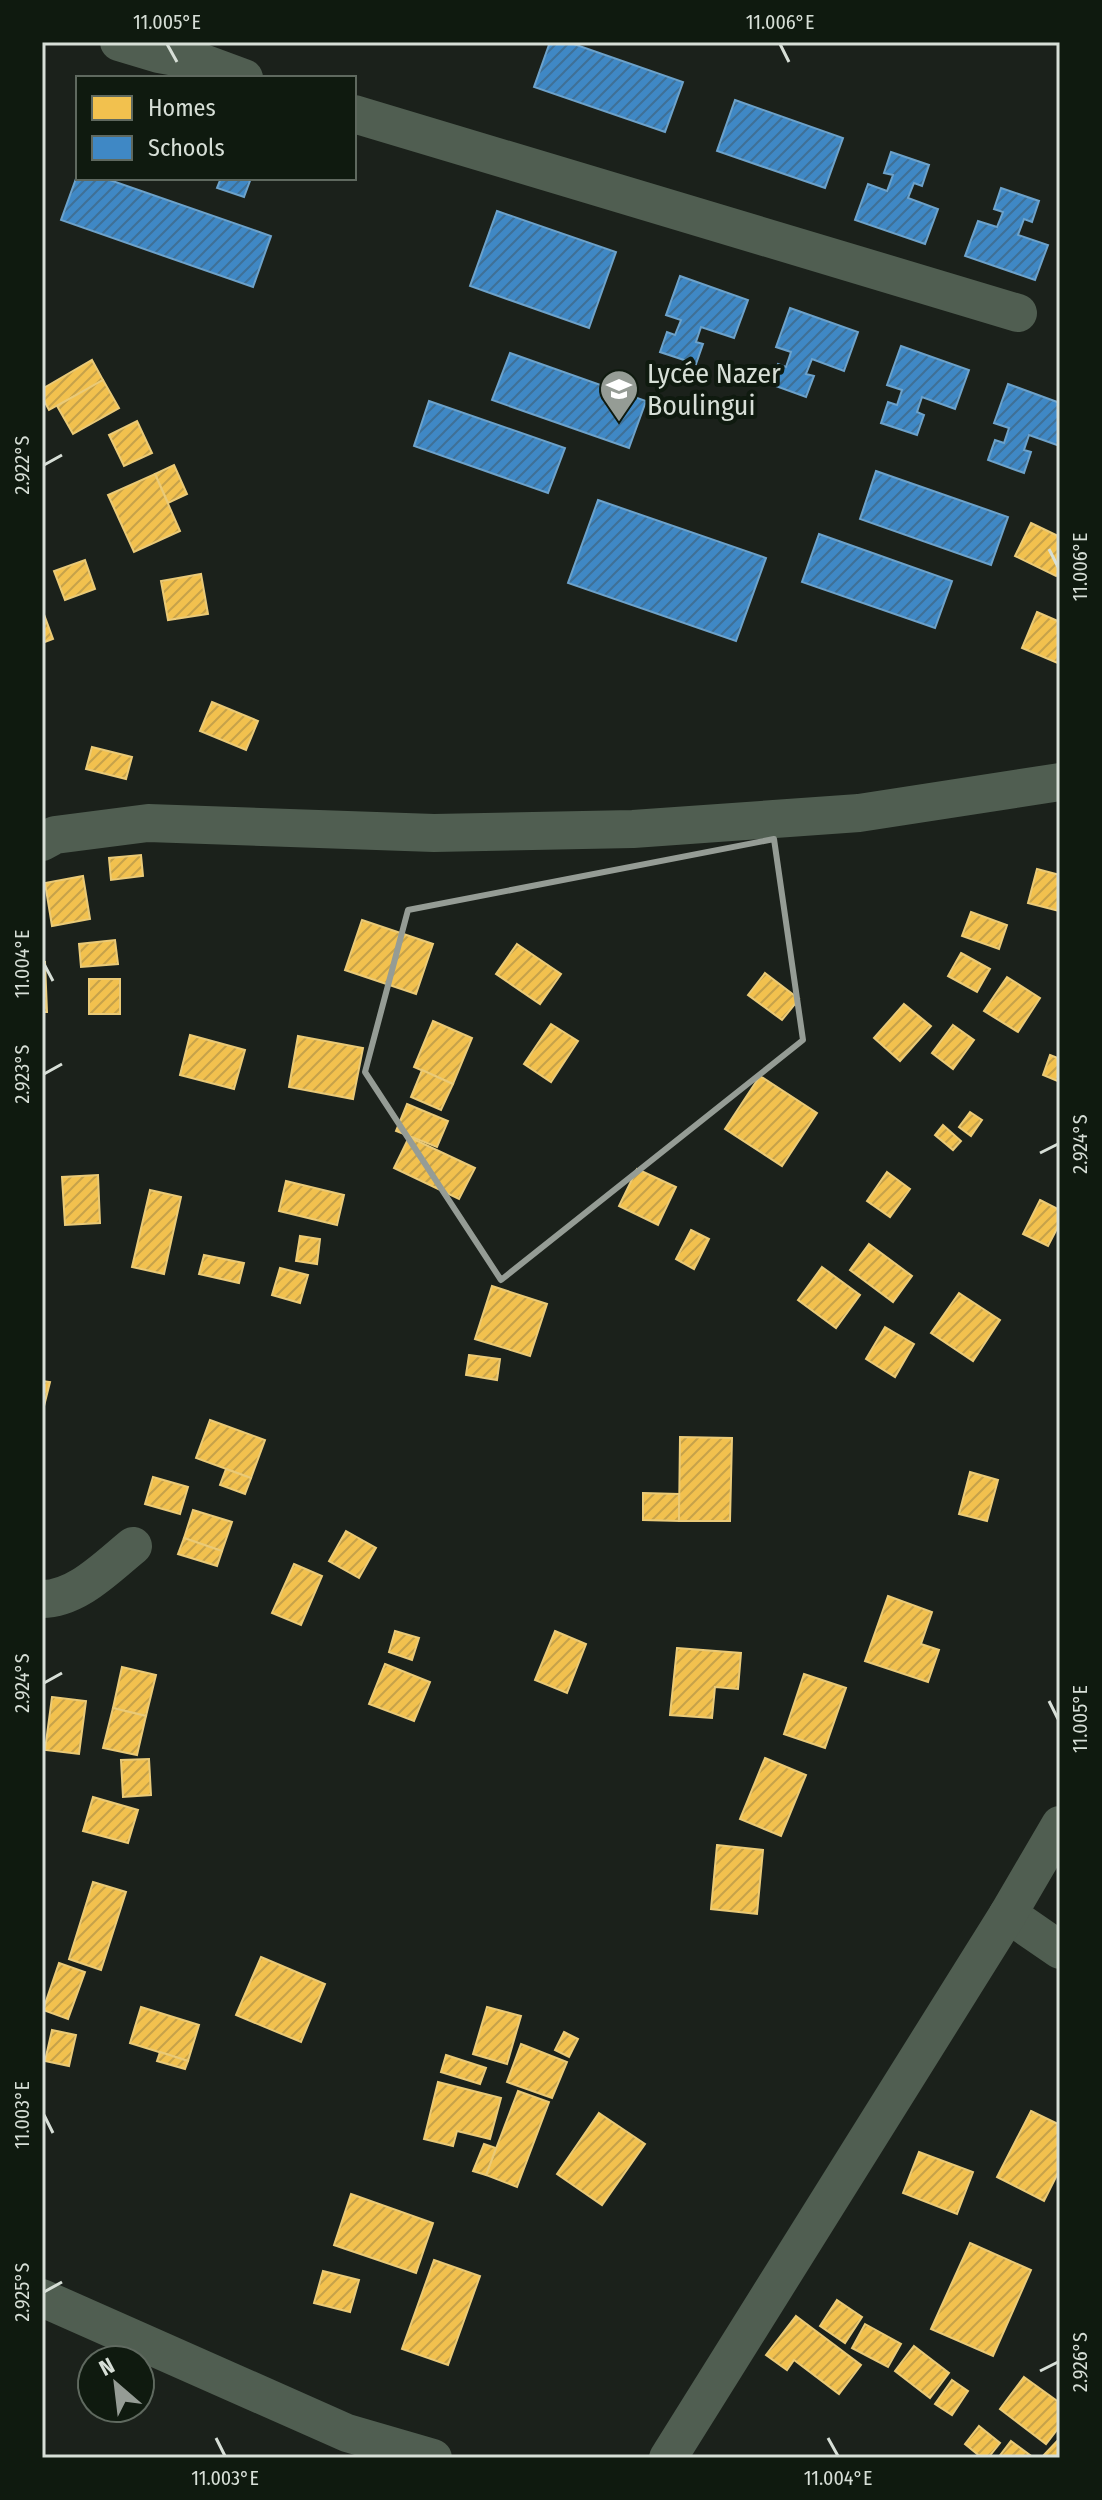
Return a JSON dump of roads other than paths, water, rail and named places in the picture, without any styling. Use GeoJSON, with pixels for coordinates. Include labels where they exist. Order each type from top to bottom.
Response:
{"type":"FeatureCollection","features":[{"type":"Feature","properties":{"kind":"street"},"geometry":{"type":"LineString","coordinates":[[119,42],[198,61],[239,76]]}},
{"type":"Feature","properties":{"kind":"street"},"geometry":{"type":"LineString","coordinates":[[356,115],[1018,313]]}},
{"type":"Feature","properties":{"kind":"street"},"geometry":{"type":"LineString","coordinates":[[42,842],[55,835],[148,823],[434,833],[633,829],[859,813],[1060,782]]}},
{"type":"Feature","properties":{"kind":"street"},"geometry":{"type":"LineString","coordinates":[[42,1599],[57,1599],[92,1579],[133,1546]]}},
{"type":"Feature","properties":{"kind":"street"},"geometry":{"type":"LineString","coordinates":[[668,2458],[1008,1914],[1060,1825]]}},
{"type":"Feature","properties":{"kind":"street"},"geometry":{"type":"LineString","coordinates":[[1008,1914],[1060,1950]]}},
{"type":"Feature","properties":{"kind":"street"},"geometry":{"type":"LineString","coordinates":[[42,2298],[347,2433],[433,2458]]}},
{"type":"Feature","properties":{"kind":"place","name":"Lycée Nazer Boulingui"},"geometry":{"type":"Point","coordinates":[619,423]}}]}
